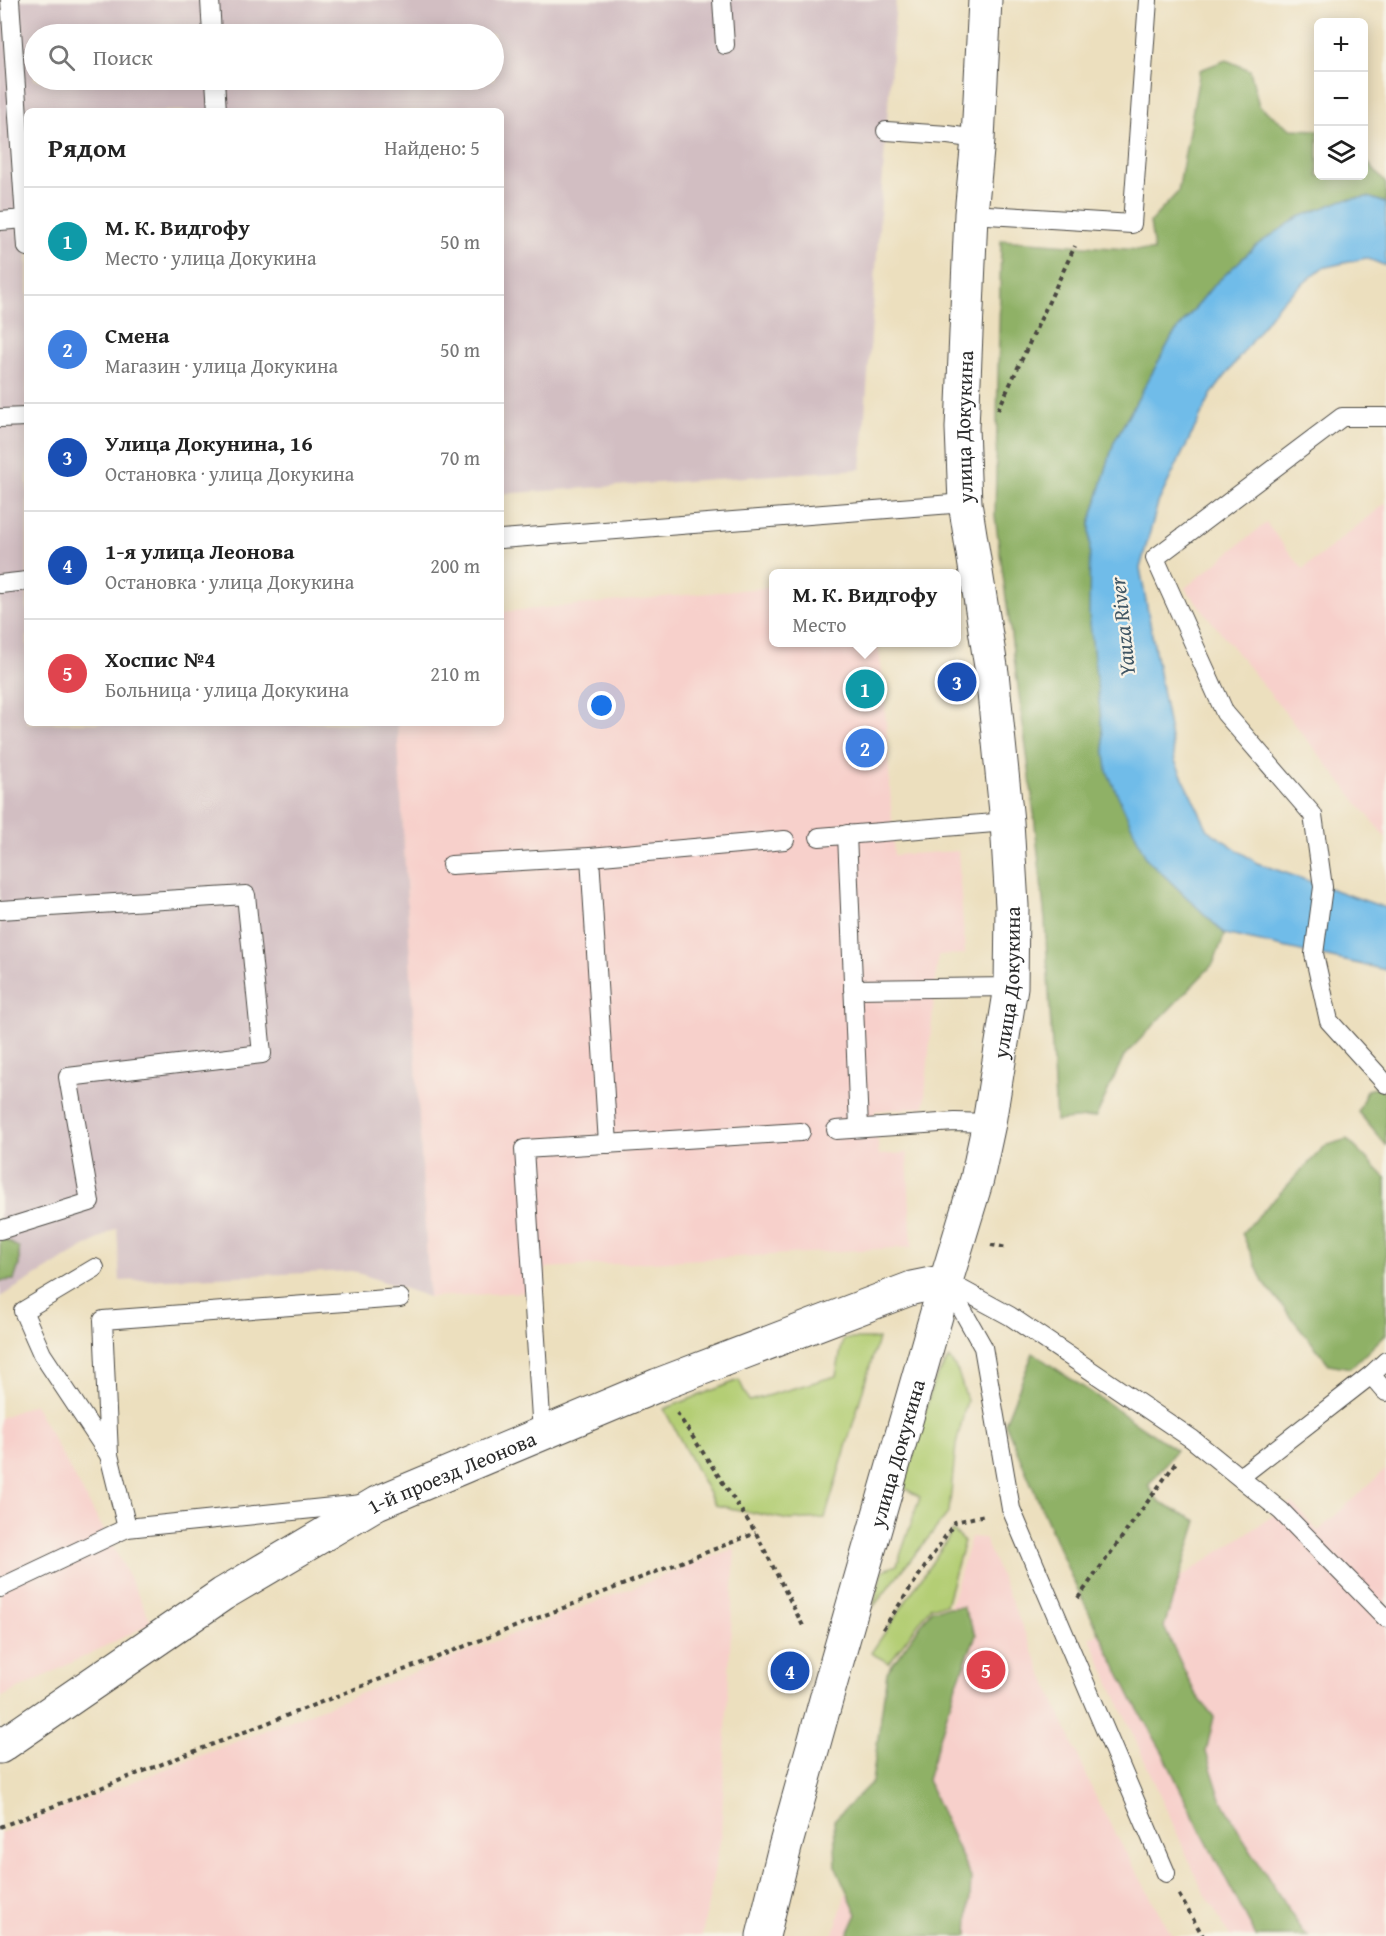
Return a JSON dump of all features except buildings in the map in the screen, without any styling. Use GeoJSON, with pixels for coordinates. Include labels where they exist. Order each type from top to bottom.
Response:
{"type":"FeatureCollection","features":[{"type":"Feature","properties":{"kind":"street","name":"улица Докукина"},"geometry":{"type":"LineString","coordinates":[[763,1936],[784,1847],[945,1281],[978,1179],[1011,987],[1012,906],[1006,822],[992,673],[965,503],[962,428],[971,214],[978,139],[985,0]]}},
{"type":"Feature","properties":{"kind":"street","name":"1-й проезд Леонова"},"geometry":{"type":"LineString","coordinates":[[0,1747],[223,1594],[377,1503],[658,1385],[912,1288],[945,1281]]}},
{"type":"Feature","properties":{"kind":"lane"},"geometry":{"type":"LineString","coordinates":[[10,0],[24,204]]}},
{"type":"Feature","properties":{"kind":"lane"},"geometry":{"type":"LineString","coordinates":[[210,0],[211,24]]}},
{"type":"Feature","properties":{"kind":"lane"},"geometry":{"type":"LineString","coordinates":[[722,0],[725,45]]}},
{"type":"Feature","properties":{"kind":"lane"},"geometry":{"type":"LineString","coordinates":[[971,214],[1132,224],[1148,0]]}},
{"type":"Feature","properties":{"kind":"lane"},"geometry":{"type":"LineString","coordinates":[[216,90],[217,108]]}},
{"type":"Feature","properties":{"kind":"lane"},"geometry":{"type":"LineString","coordinates":[[886,131],[978,139]]}},
{"type":"Feature","properties":{"kind":"lane"},"geometry":{"type":"LineString","coordinates":[[0,221],[24,219]]}},
{"type":"Feature","properties":{"kind":"lane"},"geometry":{"type":"LineString","coordinates":[[0,418],[24,417]]}},
{"type":"Feature","properties":{"kind":"lane"},"geometry":{"type":"LineString","coordinates":[[1386,417],[1342,417],[1155,558],[1224,713],[1313,815],[1323,887],[1314,954],[1329,1021],[1386,1084]]}},
{"type":"Feature","properties":{"kind":"lane"},"geometry":{"type":"LineString","coordinates":[[504,539],[965,503]]}},
{"type":"Feature","properties":{"kind":"lane"},"geometry":{"type":"LineString","coordinates":[[0,584],[24,581]]}},
{"type":"Feature","properties":{"kind":"lane"},"geometry":{"type":"LineString","coordinates":[[819,837],[1006,822]]}},
{"type":"Feature","properties":{"kind":"lane"},"geometry":{"type":"LineString","coordinates":[[847,834],[859,1128]]}},
{"type":"Feature","properties":{"kind":"lane"},"geometry":{"type":"LineString","coordinates":[[451,865],[590,857],[785,840]]}},
{"type":"Feature","properties":{"kind":"lane"},"geometry":{"type":"LineString","coordinates":[[590,857],[608,1144]]}},
{"type":"Feature","properties":{"kind":"lane"},"geometry":{"type":"LineString","coordinates":[[0,910],[246,895],[262,1054],[68,1077],[90,1202],[0,1230]]}},
{"type":"Feature","properties":{"kind":"lane"},"geometry":{"type":"LineString","coordinates":[[853,989],[1011,987]]}},
{"type":"Feature","properties":{"kind":"lane"},"geometry":{"type":"LineString","coordinates":[[836,1130],[954,1122],[989,1123]]}},
{"type":"Feature","properties":{"kind":"lane"},"geometry":{"type":"LineString","coordinates":[[542,1434],[524,1149],[801,1132]]}},
{"type":"Feature","properties":{"kind":"lane"},"geometry":{"type":"LineString","coordinates":[[95,1268],[23,1311],[42,1354],[109,1455]]}},
{"type":"Feature","properties":{"kind":"lane"},"geometry":{"type":"LineString","coordinates":[[945,1281],[1010,1316],[1192,1439],[1281,1511],[1386,1618]]}},
{"type":"Feature","properties":{"kind":"lane"},"geometry":{"type":"LineString","coordinates":[[945,1281],[983,1347],[1011,1509],[1166,1873]]}},
{"type":"Feature","properties":{"kind":"lane"},"geometry":{"type":"LineString","coordinates":[[127,1528],[109,1455],[103,1320],[400,1298]]}},
{"type":"Feature","properties":{"kind":"lane"},"geometry":{"type":"LineString","coordinates":[[1240,1477],[1386,1361]]}},
{"type":"Feature","properties":{"kind":"lane"},"geometry":{"type":"LineString","coordinates":[[1371,1375],[1386,1392]]}},
{"type":"Feature","properties":{"kind":"lane"},"geometry":{"type":"LineString","coordinates":[[0,1588],[127,1528],[377,1503]]}},
{"type":"Feature","properties":{"kind":"path"},"geometry":{"type":"LineString","coordinates":[[993,420],[1086,221]]}},
{"type":"Feature","properties":{"kind":"path"},"geometry":{"type":"LineString","coordinates":[[987,1244],[1008,1248]]}},
{"type":"Feature","properties":{"kind":"path"},"geometry":{"type":"LineString","coordinates":[[658,1385],[756,1533],[803,1626]]}},
{"type":"Feature","properties":{"kind":"path"},"geometry":{"type":"LineString","coordinates":[[1060,1623],[1192,1439]]}},
{"type":"Feature","properties":{"kind":"path"},"geometry":{"type":"LineString","coordinates":[[883,1630],[955,1522],[1011,1509]]}},
{"type":"Feature","properties":{"kind":"path"},"geometry":{"type":"LineString","coordinates":[[0,1827],[756,1533]]}},
{"type":"Feature","properties":{"kind":"path"},"geometry":{"type":"LineString","coordinates":[[1166,1873],[1203,1936]]}},
{"type":"Feature","properties":{"kind":"shaded area"},"geometry":{"type":"Polygon","coordinates":[[[0,0],[896,0],[861,469],[504,494],[504,108],[24,108],[24,726],[397,726],[429,1297],[352,1271],[120,1281],[117,1228],[0,1297],[0,0]]]}},
{"type":"Feature","properties":{"kind":"shaded area"},"geometry":{"type":"Polygon","coordinates":[[[1386,503],[1386,838],[1185,588],[1266,523],[1303,569],[1386,503]]]}},
{"type":"Feature","properties":{"kind":"shaded area"},"geometry":{"type":"Polygon","coordinates":[[[769,587],[769,647],[879,647],[884,688],[894,855],[958,851],[965,954],[938,955],[924,1107],[875,1111],[879,1155],[907,1153],[912,1247],[545,1268],[545,1291],[429,1297],[397,726],[504,726],[504,612],[769,587]]]}},
{"type":"Feature","properties":{"kind":"shaded area"},"geometry":{"type":"Polygon","coordinates":[[[34,1404],[123,1565],[152,1623],[0,1698],[0,1418],[34,1404]]]}},
{"type":"Feature","properties":{"kind":"shaded area"},"geometry":{"type":"Polygon","coordinates":[[[1386,1469],[1386,1936],[1230,1936],[1200,1885],[1090,1638],[1292,1503],[1318,1531],[1386,1469]]]}},
{"type":"Feature","properties":{"kind":"shaded area"},"geometry":{"type":"Polygon","coordinates":[[[971,1537],[984,1538],[1098,1802],[1172,1936],[833,1936],[848,1885],[873,1864],[971,1537]]]}},
{"type":"Feature","properties":{"kind":"shaded area"},"geometry":{"type":"Polygon","coordinates":[[[735,1548],[721,1836],[702,1936],[0,1936],[0,1833],[735,1548]]]}},
{"type":"Feature","properties":{"kind":"green space"},"geometry":{"type":"Polygon","coordinates":[[[1226,60],[1250,70],[1259,106],[1291,129],[1314,130],[1314,180],[1368,180],[1368,163],[1386,184],[1386,203],[1368,197],[1343,200],[1257,245],[1212,287],[1172,337],[1114,442],[1090,524],[1146,858],[1225,934],[1213,964],[1124,1056],[1096,1117],[1056,1121],[1045,920],[1030,777],[995,516],[1001,240],[1154,251],[1150,222],[1178,192],[1200,70],[1226,60]]]}},
{"type":"Feature","properties":{"kind":"green space"},"geometry":{"type":"Polygon","coordinates":[[[1379,1087],[1386,1095],[1386,1145],[1358,1112],[1367,1090],[1379,1087]]]}},
{"type":"Feature","properties":{"kind":"green space"},"geometry":{"type":"Polygon","coordinates":[[[1347,1139],[1386,1178],[1386,1334],[1351,1368],[1329,1364],[1263,1282],[1242,1233],[1325,1146],[1347,1139]]]}},
{"type":"Feature","properties":{"kind":"green space"},"geometry":{"type":"Polygon","coordinates":[[[4,1239],[19,1248],[19,1265],[14,1280],[0,1281],[0,1240],[4,1239]]]}},
{"type":"Feature","properties":{"kind":"green space"},"geometry":{"type":"Polygon","coordinates":[[[843,1339],[878,1339],[825,1518],[789,1520],[715,1505],[664,1409],[739,1380],[749,1401],[836,1376],[843,1339]]]}},
{"type":"Feature","properties":{"kind":"green space"},"geometry":{"type":"Polygon","coordinates":[[[1033,1353],[1176,1450],[1148,1486],[1160,1503],[1197,1521],[1164,1627],[1195,1693],[1214,1717],[1206,1752],[1220,1796],[1243,1838],[1302,1931],[1309,1936],[1256,1936],[1195,1820],[1163,1753],[1133,1701],[1071,1576],[1005,1423],[1033,1353]]]}},
{"type":"Feature","properties":{"kind":"green space"},"geometry":{"type":"Polygon","coordinates":[[[949,1358],[958,1372],[967,1400],[956,1445],[949,1512],[873,1607],[883,1570],[897,1565],[920,1497],[904,1488],[933,1383],[949,1358]]]}},
{"type":"Feature","properties":{"kind":"green space"},"geometry":{"type":"Polygon","coordinates":[[[953,1531],[964,1541],[946,1605],[931,1606],[889,1663],[871,1653],[953,1531]]]}},
{"type":"Feature","properties":{"kind":"green space"},"geometry":{"type":"Polygon","coordinates":[[[963,1607],[976,1635],[955,1688],[927,1780],[971,1878],[968,1936],[847,1936],[857,1914],[836,1867],[834,1820],[872,1782],[887,1672],[932,1609],[963,1607]]]}},
{"type":"Feature","properties":{"kind":"water","name":"Yauza River"},"geometry":{"type":"Polygon","coordinates":[[[1368,197],[1386,203],[1386,266],[1366,258],[1322,268],[1280,303],[1211,395],[1158,503],[1140,568],[1175,761],[1208,830],[1257,863],[1386,908],[1386,970],[1225,934],[1146,858],[1107,771],[1089,615],[1090,524],[1114,442],[1172,337],[1212,287],[1257,245],[1299,217],[1343,200],[1368,197]]]}},
{"type":"Feature","properties":{"kind":"place","name":"Улица Докунина, 16"},"geometry":{"type":"Point","coordinates":[957,682]}},
{"type":"Feature","properties":{"kind":"place","name":"М. К. Видгофу"},"geometry":{"type":"Point","coordinates":[865,689]}},
{"type":"Feature","properties":{"kind":"place","name":"Смена"},"geometry":{"type":"Point","coordinates":[865,748]}},
{"type":"Feature","properties":{"kind":"place","name":"Хоспис №4"},"geometry":{"type":"Point","coordinates":[986,1670]}},
{"type":"Feature","properties":{"kind":"place","name":"1-я улица Леонова"},"geometry":{"type":"Point","coordinates":[790,1671]}}]}
